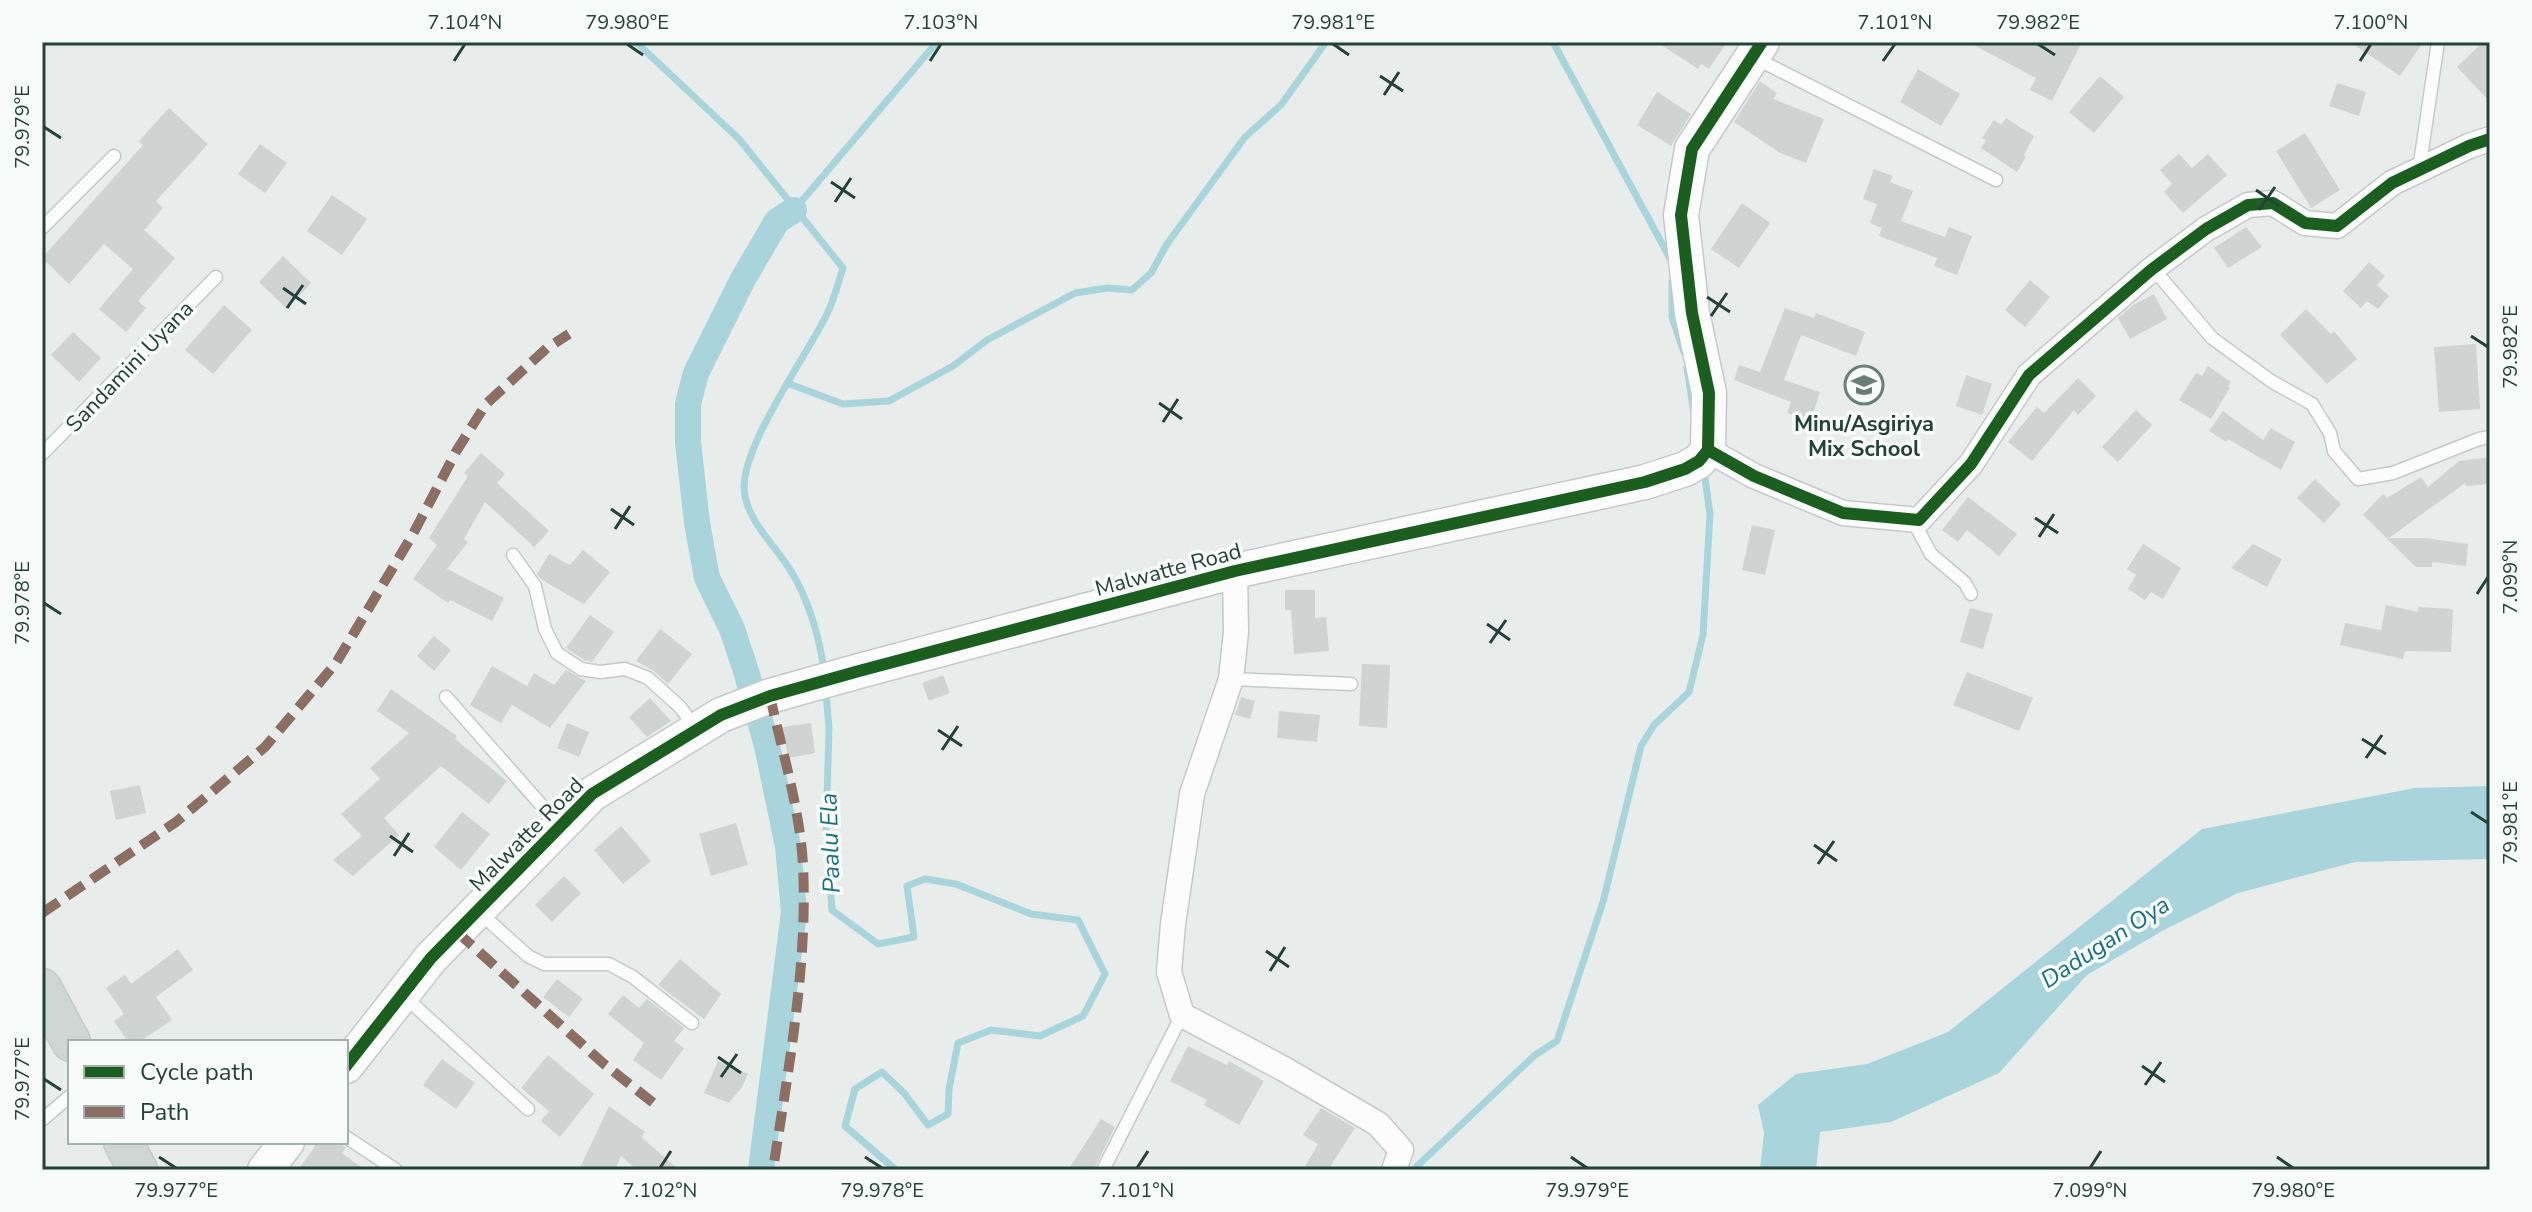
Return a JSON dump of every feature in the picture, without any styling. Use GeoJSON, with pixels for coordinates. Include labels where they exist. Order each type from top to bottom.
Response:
{"type":"FeatureCollection","features":[{"type":"Feature","properties":{"kind":"main road"},"geometry":{"type":"LineString","coordinates":[[42,988],[70,1040]]}},
{"type":"Feature","properties":{"kind":"main road"},"geometry":{"type":"LineString","coordinates":[[124,1144],[138,1170]]}},
{"type":"Feature","properties":{"kind":"street"},"geometry":{"type":"LineString","coordinates":[[1757,49],[1692,149],[1681,215],[1692,313],[1709,393],[1708,450],[1754,476],[1843,513],[1919,520],[1971,464],[2029,375],[2151,270],[2206,229],[2248,205],[2273,203],[2305,223],[2337,226],[2392,183],[2490,139]]}},
{"type":"Feature","properties":{"kind":"street","name":"Malwatte Road"},"geometry":{"type":"LineString","coordinates":[[348,1063],[431,958],[592,794],[721,715],[770,696],[1235,571],[1645,482],[1685,469],[1699,461],[1708,450]]}},
{"type":"Feature","properties":{"kind":"street"},"geometry":{"type":"LineString","coordinates":[[1235,571],[1236,632],[1231,679],[1192,794],[1169,972],[1182,1015],[1378,1124],[1401,1150],[1394,1170]]}},
{"type":"Feature","properties":{"kind":"street"},"geometry":{"type":"LineString","coordinates":[[265,1170],[285,1144]]}},
{"type":"Feature","properties":{"kind":"lane"},"geometry":{"type":"LineString","coordinates":[[2419,170],[2438,42]]}},
{"type":"Feature","properties":{"kind":"lane"},"geometry":{"type":"LineString","coordinates":[[1757,49],[1996,180]]}},
{"type":"Feature","properties":{"kind":"lane"},"geometry":{"type":"LineString","coordinates":[[42,228],[114,156]]}},
{"type":"Feature","properties":{"kind":"lane"},"geometry":{"type":"LineString","coordinates":[[2151,270],[2212,338],[2271,381],[2312,404],[2330,433],[2334,451],[2358,479],[2393,473],[2490,437]]}},
{"type":"Feature","properties":{"kind":"lane","name":"Sandamini Uyana"},"geometry":{"type":"LineString","coordinates":[[42,454],[216,277]]}},
{"type":"Feature","properties":{"kind":"lane"},"geometry":{"type":"LineString","coordinates":[[1912,519],[1931,554],[1965,583],[1971,594]]}},
{"type":"Feature","properties":{"kind":"lane"},"geometry":{"type":"LineString","coordinates":[[513,555],[535,586],[545,629],[557,653],[581,669],[600,672],[625,669],[648,678],[680,707],[697,730]]}},
{"type":"Feature","properties":{"kind":"lane"},"geometry":{"type":"LineString","coordinates":[[1231,679],[1351,684]]}},
{"type":"Feature","properties":{"kind":"lane"},"geometry":{"type":"LineString","coordinates":[[446,697],[561,826]]}},
{"type":"Feature","properties":{"kind":"lane"},"geometry":{"type":"LineString","coordinates":[[477,911],[528,956],[544,964],[609,964],[633,977],[692,1023]]}},
{"type":"Feature","properties":{"kind":"lane"},"geometry":{"type":"LineString","coordinates":[[402,995],[528,1109]]}},
{"type":"Feature","properties":{"kind":"lane"},"geometry":{"type":"LineString","coordinates":[[1103,1170],[1182,1015]]}},
{"type":"Feature","properties":{"kind":"lane"},"geometry":{"type":"LineString","coordinates":[[42,1120],[68,1098]]}},
{"type":"Feature","properties":{"kind":"lane"},"geometry":{"type":"LineString","coordinates":[[348,1138],[396,1170]]}},
{"type":"Feature","properties":{"kind":"water","name":"Dadugan Oya"},"geometry":{"type":"Polygon","coordinates":[[[2490,786],[2490,859],[2355,862],[2238,893],[2162,931],[2087,975],[1999,1073],[1891,1122],[1820,1132],[1816,1170],[1760,1170],[1764,1133],[1758,1105],[1796,1074],[1867,1064],[1948,1032],[2202,829],[2415,788],[2490,786]]]}},
{"type":"Feature","properties":{"kind":"building"},"geometry":{"type":"Polygon","coordinates":[[[1657,42],[1727,42],[1709,69],[1701,64],[1698,69],[1657,42]]]}},
{"type":"Feature","properties":{"kind":"building"},"geometry":{"type":"Polygon","coordinates":[[[1968,42],[2082,42],[2052,101],[2030,90],[2036,78],[1968,42]]]}},
{"type":"Feature","properties":{"kind":"building"},"geometry":{"type":"Polygon","coordinates":[[[2350,42],[2423,42],[2400,76],[2350,42]]]}},
{"type":"Feature","properties":{"kind":"building"},"geometry":{"type":"Polygon","coordinates":[[[2483,42],[2490,42],[2490,102],[2457,67],[2483,42]]]}},
{"type":"Feature","properties":{"kind":"building"},"geometry":{"type":"Polygon","coordinates":[[[1918,69],[1960,94],[1941,126],[1900,102],[1918,69]]]}},
{"type":"Feature","properties":{"kind":"building"},"geometry":{"type":"Polygon","coordinates":[[[2100,76],[2124,97],[2094,133],[2069,112],[2100,76]]]}},
{"type":"Feature","properties":{"kind":"building"},"geometry":{"type":"Polygon","coordinates":[[[1760,81],[1777,93],[1773,99],[1824,119],[1806,163],[1780,153],[1734,122],[1760,81]]]}},
{"type":"Feature","properties":{"kind":"building"},"geometry":{"type":"Polygon","coordinates":[[[2337,83],[2366,92],[2359,116],[2329,106],[2337,83]]]}},
{"type":"Feature","properties":{"kind":"building"},"geometry":{"type":"Polygon","coordinates":[[[1657,92],[1691,114],[1671,146],[1637,125],[1657,92]]]}},
{"type":"Feature","properties":{"kind":"building"},"geometry":{"type":"Polygon","coordinates":[[[169,108],[208,144],[156,201],[163,208],[144,230],[175,258],[138,301],[146,308],[126,332],[99,309],[133,269],[104,244],[69,284],[42,258],[143,145],[139,141],[169,108]]]}},
{"type":"Feature","properties":{"kind":"building"},"geometry":{"type":"Polygon","coordinates":[[[2006,118],[2034,136],[2017,172],[1981,148],[1986,140],[1982,138],[1994,120],[2001,125],[2006,118]]]}},
{"type":"Feature","properties":{"kind":"building"},"geometry":{"type":"Polygon","coordinates":[[[2305,133],[2340,190],[2311,208],[2276,151],[2305,133]]]}},
{"type":"Feature","properties":{"kind":"building"},"geometry":{"type":"Polygon","coordinates":[[[260,144],[287,163],[265,193],[238,174],[260,144]]]}},
{"type":"Feature","properties":{"kind":"building"},"geometry":{"type":"Polygon","coordinates":[[[2179,154],[2192,168],[2208,154],[2227,175],[2183,213],[2164,192],[2172,184],[2160,170],[2179,154]]]}},
{"type":"Feature","properties":{"kind":"building"},"geometry":{"type":"Polygon","coordinates":[[[1874,169],[1893,176],[1890,182],[1913,191],[1901,221],[1945,237],[1949,227],[1972,236],[1957,275],[1934,266],[1937,258],[1879,236],[1882,228],[1870,223],[1877,204],[1863,199],[1874,169]]]}},
{"type":"Feature","properties":{"kind":"building"},"geometry":{"type":"Polygon","coordinates":[[[332,195],[367,219],[342,255],[307,231],[332,195]]]}},
{"type":"Feature","properties":{"kind":"building"},"geometry":{"type":"Polygon","coordinates":[[[1742,203],[1770,223],[1739,268],[1711,249],[1742,203]]]}},
{"type":"Feature","properties":{"kind":"building"},"geometry":{"type":"Polygon","coordinates":[[[2246,227],[2262,247],[2228,268],[2214,248],[2246,227]]]}},
{"type":"Feature","properties":{"kind":"building"},"geometry":{"type":"Polygon","coordinates":[[[283,256],[311,283],[287,309],[259,282],[283,256]]]}},
{"type":"Feature","properties":{"kind":"building"},"geometry":{"type":"Polygon","coordinates":[[[2369,262],[2385,276],[2377,285],[2389,296],[2378,309],[2367,301],[2361,308],[2343,291],[2369,262]]]}},
{"type":"Feature","properties":{"kind":"building"},"geometry":{"type":"Polygon","coordinates":[[[2030,280],[2050,297],[2025,327],[2005,310],[2030,280]]]}},
{"type":"Feature","properties":{"kind":"building"},"geometry":{"type":"Polygon","coordinates":[[[2154,294],[2167,319],[2130,339],[2118,318],[2133,305],[2154,294]]]}},
{"type":"Feature","properties":{"kind":"building"},"geometry":{"type":"Polygon","coordinates":[[[224,305],[252,330],[213,374],[185,350],[224,305]]]}},
{"type":"Feature","properties":{"kind":"building"},"geometry":{"type":"Polygon","coordinates":[[[1785,308],[1814,318],[1816,313],[1865,332],[1856,356],[1801,335],[1784,380],[1820,392],[1811,421],[1787,413],[1791,402],[1734,380],[1739,365],[1760,372],[1785,308]]]}},
{"type":"Feature","properties":{"kind":"building"},"geometry":{"type":"Polygon","coordinates":[[[2306,309],[2331,334],[2334,331],[2357,359],[2327,384],[2280,335],[2306,309]]]}},
{"type":"Feature","properties":{"kind":"building"},"geometry":{"type":"Polygon","coordinates":[[[73,332],[101,358],[79,382],[51,355],[73,332]]]}},
{"type":"Feature","properties":{"kind":"building"},"geometry":{"type":"Polygon","coordinates":[[[2476,344],[2480,409],[2439,412],[2434,347],[2476,344]]]}},
{"type":"Feature","properties":{"kind":"building"},"geometry":{"type":"Polygon","coordinates":[[[2208,366],[2231,382],[2211,419],[2179,400],[2196,373],[2202,376],[2208,366]]]}},
{"type":"Feature","properties":{"kind":"building"},"geometry":{"type":"Polygon","coordinates":[[[1966,375],[1992,384],[1982,415],[1956,406],[1966,375]]]}},
{"type":"Feature","properties":{"kind":"building"},"geometry":{"type":"Polygon","coordinates":[[[2078,378],[2096,396],[2078,415],[2074,410],[2032,461],[2008,442],[2037,407],[2044,413],[2078,378]]]}},
{"type":"Feature","properties":{"kind":"building"},"geometry":{"type":"Polygon","coordinates":[[[2136,410],[2152,425],[2118,462],[2102,447],[2136,410]]]}},
{"type":"Feature","properties":{"kind":"building"},"geometry":{"type":"Polygon","coordinates":[[[2223,411],[2263,440],[2271,428],[2295,442],[2281,470],[2209,431],[2223,411]]]}},
{"type":"Feature","properties":{"kind":"building"},"geometry":{"type":"Polygon","coordinates":[[[481,453],[505,474],[497,483],[549,531],[534,547],[485,502],[464,539],[468,542],[447,569],[504,598],[492,621],[450,600],[448,603],[413,579],[437,545],[429,538],[468,476],[464,473],[481,453]]]}},
{"type":"Feature","properties":{"kind":"building"},"geometry":{"type":"Polygon","coordinates":[[[2490,457],[2490,484],[2466,486],[2465,483],[2389,538],[2424,538],[2468,544],[2466,566],[2432,562],[2432,567],[2416,567],[2363,515],[2383,494],[2387,498],[2421,477],[2428,487],[2459,461],[2490,457]]]}},
{"type":"Feature","properties":{"kind":"building"},"geometry":{"type":"Polygon","coordinates":[[[2315,479],[2341,504],[2324,523],[2297,498],[2315,479]]]}},
{"type":"Feature","properties":{"kind":"building"},"geometry":{"type":"Polygon","coordinates":[[[1968,497],[2017,534],[1999,556],[1967,530],[1958,542],[1942,530],[1968,497]]]}},
{"type":"Feature","properties":{"kind":"building"},"geometry":{"type":"Polygon","coordinates":[[[1752,525],[1775,530],[1765,575],[1742,570],[1752,525]]]}},
{"type":"Feature","properties":{"kind":"building"},"geometry":{"type":"Polygon","coordinates":[[[2143,544],[2181,568],[2163,599],[2151,592],[2145,600],[2128,589],[2136,575],[2127,569],[2143,544]]]}},
{"type":"Feature","properties":{"kind":"building"},"geometry":{"type":"Polygon","coordinates":[[[2253,544],[2282,559],[2267,587],[2231,568],[2253,544]]]}},
{"type":"Feature","properties":{"kind":"building"},"geometry":{"type":"Polygon","coordinates":[[[583,550],[610,572],[584,604],[537,574],[549,554],[570,565],[583,550]]]}},
{"type":"Feature","properties":{"kind":"building"},"geometry":{"type":"Polygon","coordinates":[[[1285,590],[1315,590],[1315,618],[1326,617],[1329,651],[1294,654],[1291,610],[1285,610],[1285,590]]]}},
{"type":"Feature","properties":{"kind":"building"},"geometry":{"type":"Polygon","coordinates":[[[2386,605],[2418,612],[2418,607],[2453,609],[2451,652],[2405,651],[2403,659],[2340,645],[2345,623],[2381,630],[2386,605]]]}},
{"type":"Feature","properties":{"kind":"building"},"geometry":{"type":"Polygon","coordinates":[[[1970,608],[1993,614],[1983,649],[1960,642],[1970,608]]]}},
{"type":"Feature","properties":{"kind":"building"},"geometry":{"type":"Polygon","coordinates":[[[590,615],[614,632],[592,662],[566,648],[590,615]]]}},
{"type":"Feature","properties":{"kind":"building"},"geometry":{"type":"Polygon","coordinates":[[[660,629],[692,654],[668,684],[636,661],[660,629]]]}},
{"type":"Feature","properties":{"kind":"building"},"geometry":{"type":"Polygon","coordinates":[[[434,636],[451,650],[434,671],[417,656],[434,636]]]}},
{"type":"Feature","properties":{"kind":"building"},"geometry":{"type":"Polygon","coordinates":[[[1362,664],[1390,665],[1387,728],[1359,726],[1362,664]]]}},
{"type":"Feature","properties":{"kind":"building"},"geometry":{"type":"Polygon","coordinates":[[[492,666],[527,686],[534,673],[554,685],[566,670],[586,681],[550,728],[512,705],[501,723],[470,705],[492,666]]]}},
{"type":"Feature","properties":{"kind":"building"},"geometry":{"type":"Polygon","coordinates":[[[1967,672],[2033,698],[2019,731],[1953,705],[1967,672]]]}},
{"type":"Feature","properties":{"kind":"building"},"geometry":{"type":"Polygon","coordinates":[[[943,675],[950,693],[929,701],[922,683],[943,675]]]}},
{"type":"Feature","properties":{"kind":"building"},"geometry":{"type":"Polygon","coordinates":[[[391,689],[457,736],[455,739],[507,781],[489,804],[441,766],[384,818],[399,835],[353,876],[333,860],[362,836],[341,814],[380,779],[370,768],[409,733],[377,711],[391,689]]]}},
{"type":"Feature","properties":{"kind":"building"},"geometry":{"type":"Polygon","coordinates":[[[1241,697],[1255,701],[1250,719],[1235,715],[1241,697]]]}},
{"type":"Feature","properties":{"kind":"building"},"geometry":{"type":"Polygon","coordinates":[[[650,698],[671,721],[647,737],[629,717],[650,698]]]}},
{"type":"Feature","properties":{"kind":"building"},"geometry":{"type":"Polygon","coordinates":[[[1279,711],[1320,715],[1317,742],[1277,738],[1279,711]]]}},
{"type":"Feature","properties":{"kind":"building"},"geometry":{"type":"Polygon","coordinates":[[[567,723],[589,732],[579,757],[557,748],[567,723]]]}},
{"type":"Feature","properties":{"kind":"building"},"geometry":{"type":"Polygon","coordinates":[[[811,723],[815,753],[788,758],[783,727],[811,723]]]}},
{"type":"Feature","properties":{"kind":"building"},"geometry":{"type":"Polygon","coordinates":[[[140,785],[146,813],[116,820],[110,791],[140,785]]]}},
{"type":"Feature","properties":{"kind":"building"},"geometry":{"type":"Polygon","coordinates":[[[462,812],[490,834],[461,870],[434,847],[462,812]]]}},
{"type":"Feature","properties":{"kind":"building"},"geometry":{"type":"Polygon","coordinates":[[[736,823],[748,865],[711,876],[699,834],[736,823]]]}},
{"type":"Feature","properties":{"kind":"building"},"geometry":{"type":"Polygon","coordinates":[[[621,826],[651,861],[623,884],[594,850],[621,826]]]}},
{"type":"Feature","properties":{"kind":"building"},"geometry":{"type":"Polygon","coordinates":[[[564,876],[581,893],[552,922],[535,905],[564,876]]]}},
{"type":"Feature","properties":{"kind":"building"},"geometry":{"type":"Polygon","coordinates":[[[178,949],[193,970],[156,997],[172,1020],[142,1040],[127,1040],[114,1021],[124,1014],[106,988],[125,975],[131,984],[178,949]]]}},
{"type":"Feature","properties":{"kind":"building"},"geometry":{"type":"Polygon","coordinates":[[[680,959],[721,994],[704,1019],[658,985],[680,959]]]}},
{"type":"Feature","properties":{"kind":"building"},"geometry":{"type":"Polygon","coordinates":[[[557,979],[583,999],[569,1017],[543,997],[557,979]]]}},
{"type":"Feature","properties":{"kind":"building"},"geometry":{"type":"Polygon","coordinates":[[[623,995],[639,1008],[647,999],[684,1028],[674,1041],[684,1048],[661,1080],[633,1060],[644,1043],[608,1014],[623,995]]]}},
{"type":"Feature","properties":{"kind":"building"},"geometry":{"type":"Polygon","coordinates":[[[1188,1046],[1227,1065],[1229,1061],[1264,1081],[1239,1125],[1204,1105],[1207,1100],[1170,1081],[1188,1046]]]}},
{"type":"Feature","properties":{"kind":"building"},"geometry":{"type":"Polygon","coordinates":[[[548,1055],[594,1094],[560,1137],[541,1121],[549,1111],[521,1088],[548,1055]]]}},
{"type":"Feature","properties":{"kind":"building"},"geometry":{"type":"Polygon","coordinates":[[[442,1059],[475,1083],[456,1109],[423,1085],[442,1059]]]}},
{"type":"Feature","properties":{"kind":"building"},"geometry":{"type":"Polygon","coordinates":[[[718,1061],[748,1074],[729,1103],[704,1093],[718,1061]]]}},
{"type":"Feature","properties":{"kind":"building"},"geometry":{"type":"Polygon","coordinates":[[[609,1106],[645,1132],[641,1137],[679,1170],[637,1170],[621,1156],[615,1170],[579,1170],[609,1106]]]}},
{"type":"Feature","properties":{"kind":"building"},"geometry":{"type":"Polygon","coordinates":[[[1321,1108],[1355,1128],[1328,1170],[1303,1170],[1318,1144],[1303,1135],[1321,1108]]]}},
{"type":"Feature","properties":{"kind":"building"},"geometry":{"type":"Polygon","coordinates":[[[1101,1119],[1115,1127],[1094,1169],[1068,1170],[1101,1119]]]}},
{"type":"Feature","properties":{"kind":"building"},"geometry":{"type":"Polygon","coordinates":[[[317,1144],[341,1144],[346,1148],[342,1153],[365,1170],[298,1170],[317,1144]]]}},
{"type":"Feature","properties":{"kind":"waterway","name":"Paalu Ela"},"geometry":{"type":"LineString","coordinates":[[636,42],[739,139],[843,268],[827,314],[775,404],[751,455],[745,478],[745,496],[752,516],[796,579],[807,605],[820,645],[824,672]]}},
{"type":"Feature","properties":{"kind":"waterway"},"geometry":{"type":"LineString","coordinates":[[794,210],[937,42]]}},
{"type":"Feature","properties":{"kind":"waterway"},"geometry":{"type":"LineString","coordinates":[[787,383],[843,404],[889,401],[953,366],[987,340],[1075,293],[1108,288],[1132,290],[1151,273],[1167,244],[1245,137],[1281,105],[1326,42]]}},
{"type":"Feature","properties":{"kind":"waterway"},"geometry":{"type":"LineString","coordinates":[[1553,42],[1672,262]]}},
{"type":"Feature","properties":{"kind":"waterway"},"geometry":{"type":"LineString","coordinates":[[761,1170],[794,912],[788,846],[767,746],[746,671],[732,629],[707,578],[688,442],[688,404],[696,373],[743,279],[777,221],[794,210]]}},
{"type":"Feature","properties":{"kind":"waterway"},"geometry":{"type":"LineString","coordinates":[[1672,282],[1672,317],[1684,352]]}},
{"type":"Feature","properties":{"kind":"waterway"},"geometry":{"type":"LineString","coordinates":[[1687,368],[1693,407]]}},
{"type":"Feature","properties":{"kind":"waterway"},"geometry":{"type":"LineString","coordinates":[[1413,1170],[1535,1055],[1557,1041],[1603,902],[1641,746],[1654,725],[1689,692],[1703,635],[1710,514],[1704,471]]}},
{"type":"Feature","properties":{"kind":"waterway","name":"Paalu Ela"},"geometry":{"type":"LineString","coordinates":[[826,692],[829,729],[826,833],[832,910],[878,944],[914,937],[907,886],[925,879],[956,884],[1031,914],[1078,920],[1105,974],[1083,1016],[1040,1036],[991,1030],[958,1043],[949,1089],[948,1114],[928,1125],[904,1093],[882,1072],[855,1089],[845,1126],[896,1170]]}},
{"type":"Feature","properties":{"kind":"marked path"},"geometry":{"type":"LineString","coordinates":[[42,913],[176,822],[265,747],[336,663],[486,404],[547,348],[569,334]]}},
{"type":"Feature","properties":{"kind":"marked path"},"geometry":{"type":"LineString","coordinates":[[770,696],[798,823],[804,903],[796,1018],[773,1170]]}},
{"type":"Feature","properties":{"kind":"marked path"},"geometry":{"type":"LineString","coordinates":[[457,932],[604,1064],[656,1105]]}},
{"type":"Feature","properties":{"kind":"cycle path"},"geometry":{"type":"LineString","coordinates":[[348,1063],[431,958],[592,794],[721,715],[770,696],[859,671],[1235,571],[1645,482],[1699,461],[1708,450],[1709,393],[1692,313],[1681,215],[1692,149],[1762,42]]}},
{"type":"Feature","properties":{"kind":"cycle path"},"geometry":{"type":"LineString","coordinates":[[1708,450],[1754,476],[1843,513],[1919,520],[1971,464],[2029,375],[2151,270],[2206,229],[2248,205],[2273,203],[2305,223],[2337,226],[2392,183],[2490,139]]}},
{"type":"Feature","properties":{"kind":"place","name":"Minu/Asgiriya Mix School"},"geometry":{"type":"Point","coordinates":[1864,385]}}]}
